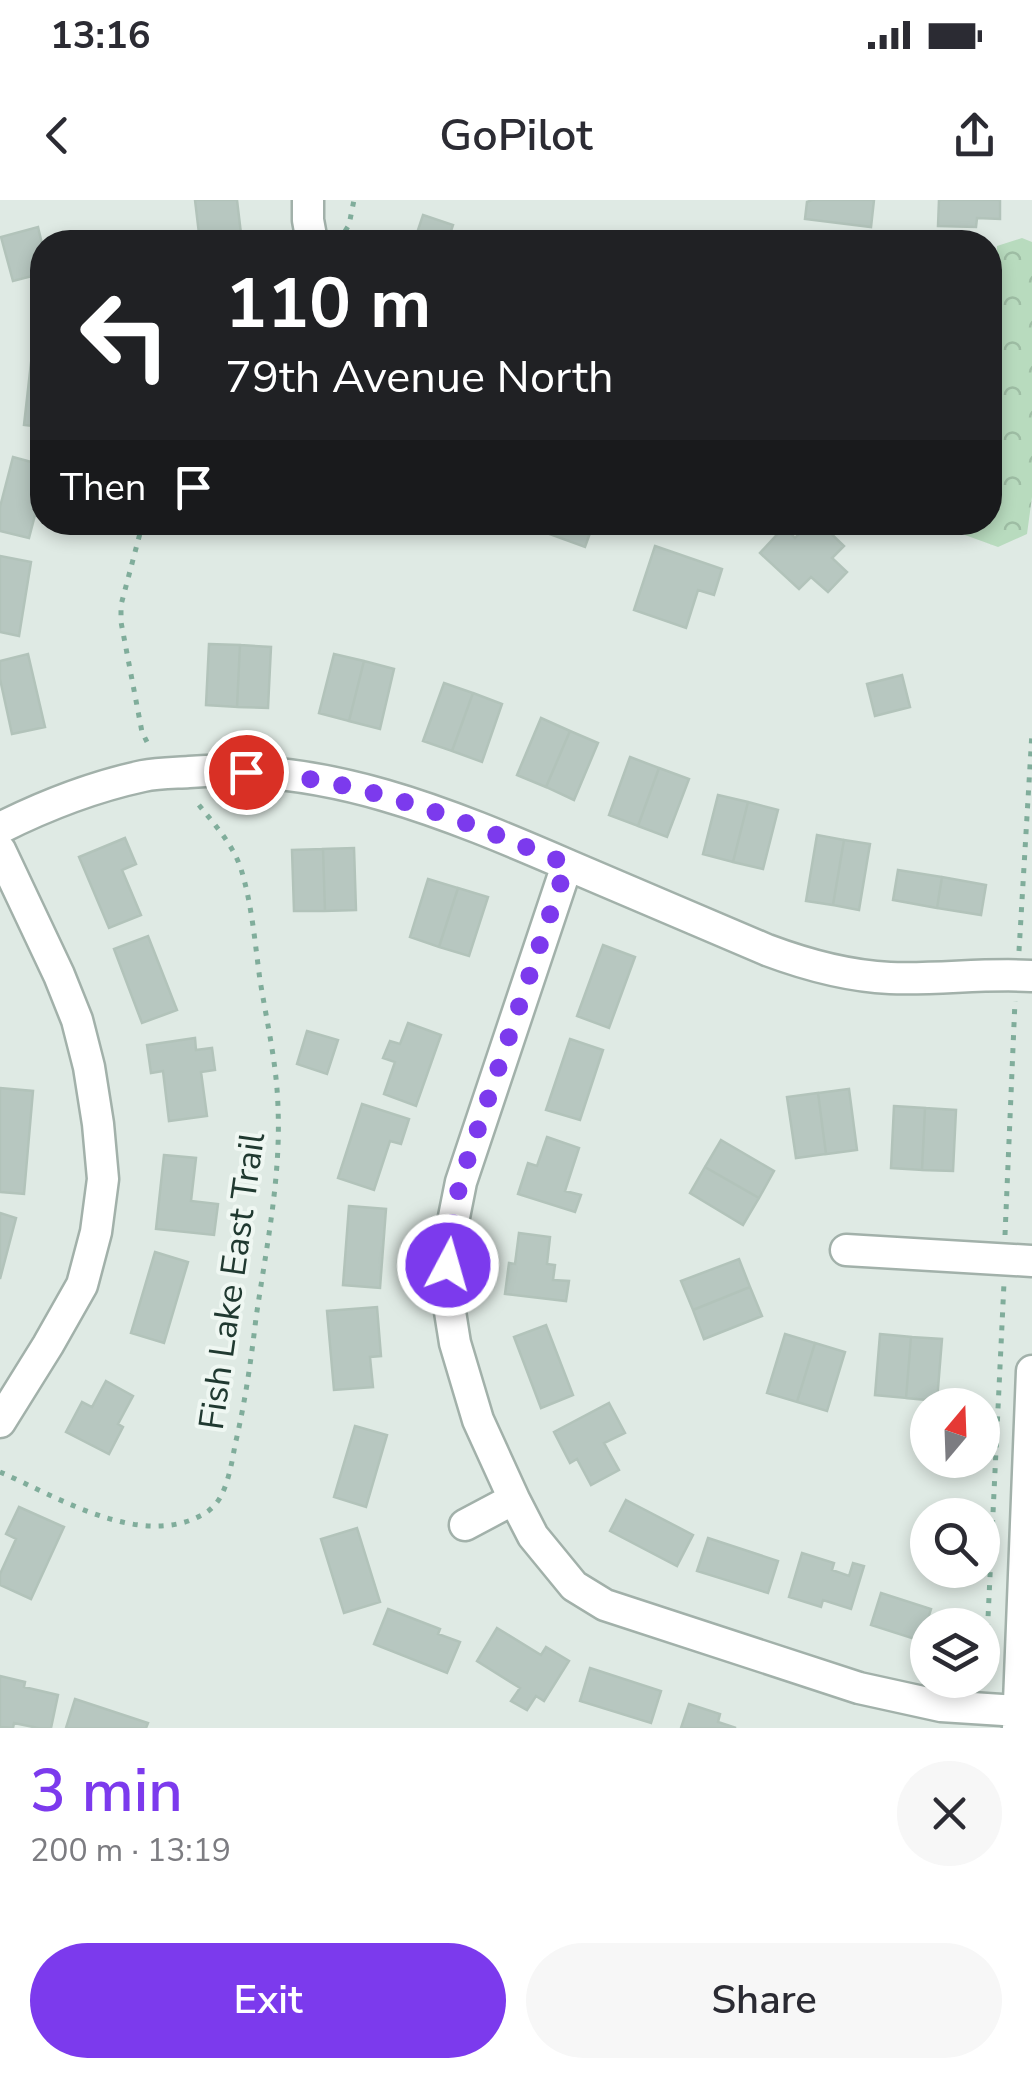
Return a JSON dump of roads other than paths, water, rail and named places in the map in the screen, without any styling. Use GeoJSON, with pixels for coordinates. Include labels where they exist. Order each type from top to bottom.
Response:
{"type":"FeatureCollection","features":[{"type":"Feature","properties":{"kind":"street"},"geometry":{"type":"LineString","coordinates":[[308,200],[310,230]]}},
{"type":"Feature","properties":{"kind":"street"},"geometry":{"type":"LineString","coordinates":[[0,828],[84,791],[144,776],[219,770],[272,773],[345,784],[418,804],[800,962],[843,973],[890,978],[1032,976]]}},
{"type":"Feature","properties":{"kind":"street"},"geometry":{"type":"LineString","coordinates":[[0,850],[76,1020],[89,1067],[103,1180],[96,1232],[82,1285],[0,1422]]}},
{"type":"Feature","properties":{"kind":"street"},"geometry":{"type":"LineString","coordinates":[[567,864],[460,1182],[450,1237],[448,1293],[455,1343],[478,1420],[533,1536],[574,1586],[605,1605],[859,1688],[941,1706],[1023,1717],[1032,1371]]}},
{"type":"Feature","properties":{"kind":"street"},"geometry":{"type":"LineString","coordinates":[[846,1250],[1032,1261]]}},
{"type":"Feature","properties":{"kind":"street"},"geometry":{"type":"LineString","coordinates":[[465,1525],[514,1500]]}}]}
